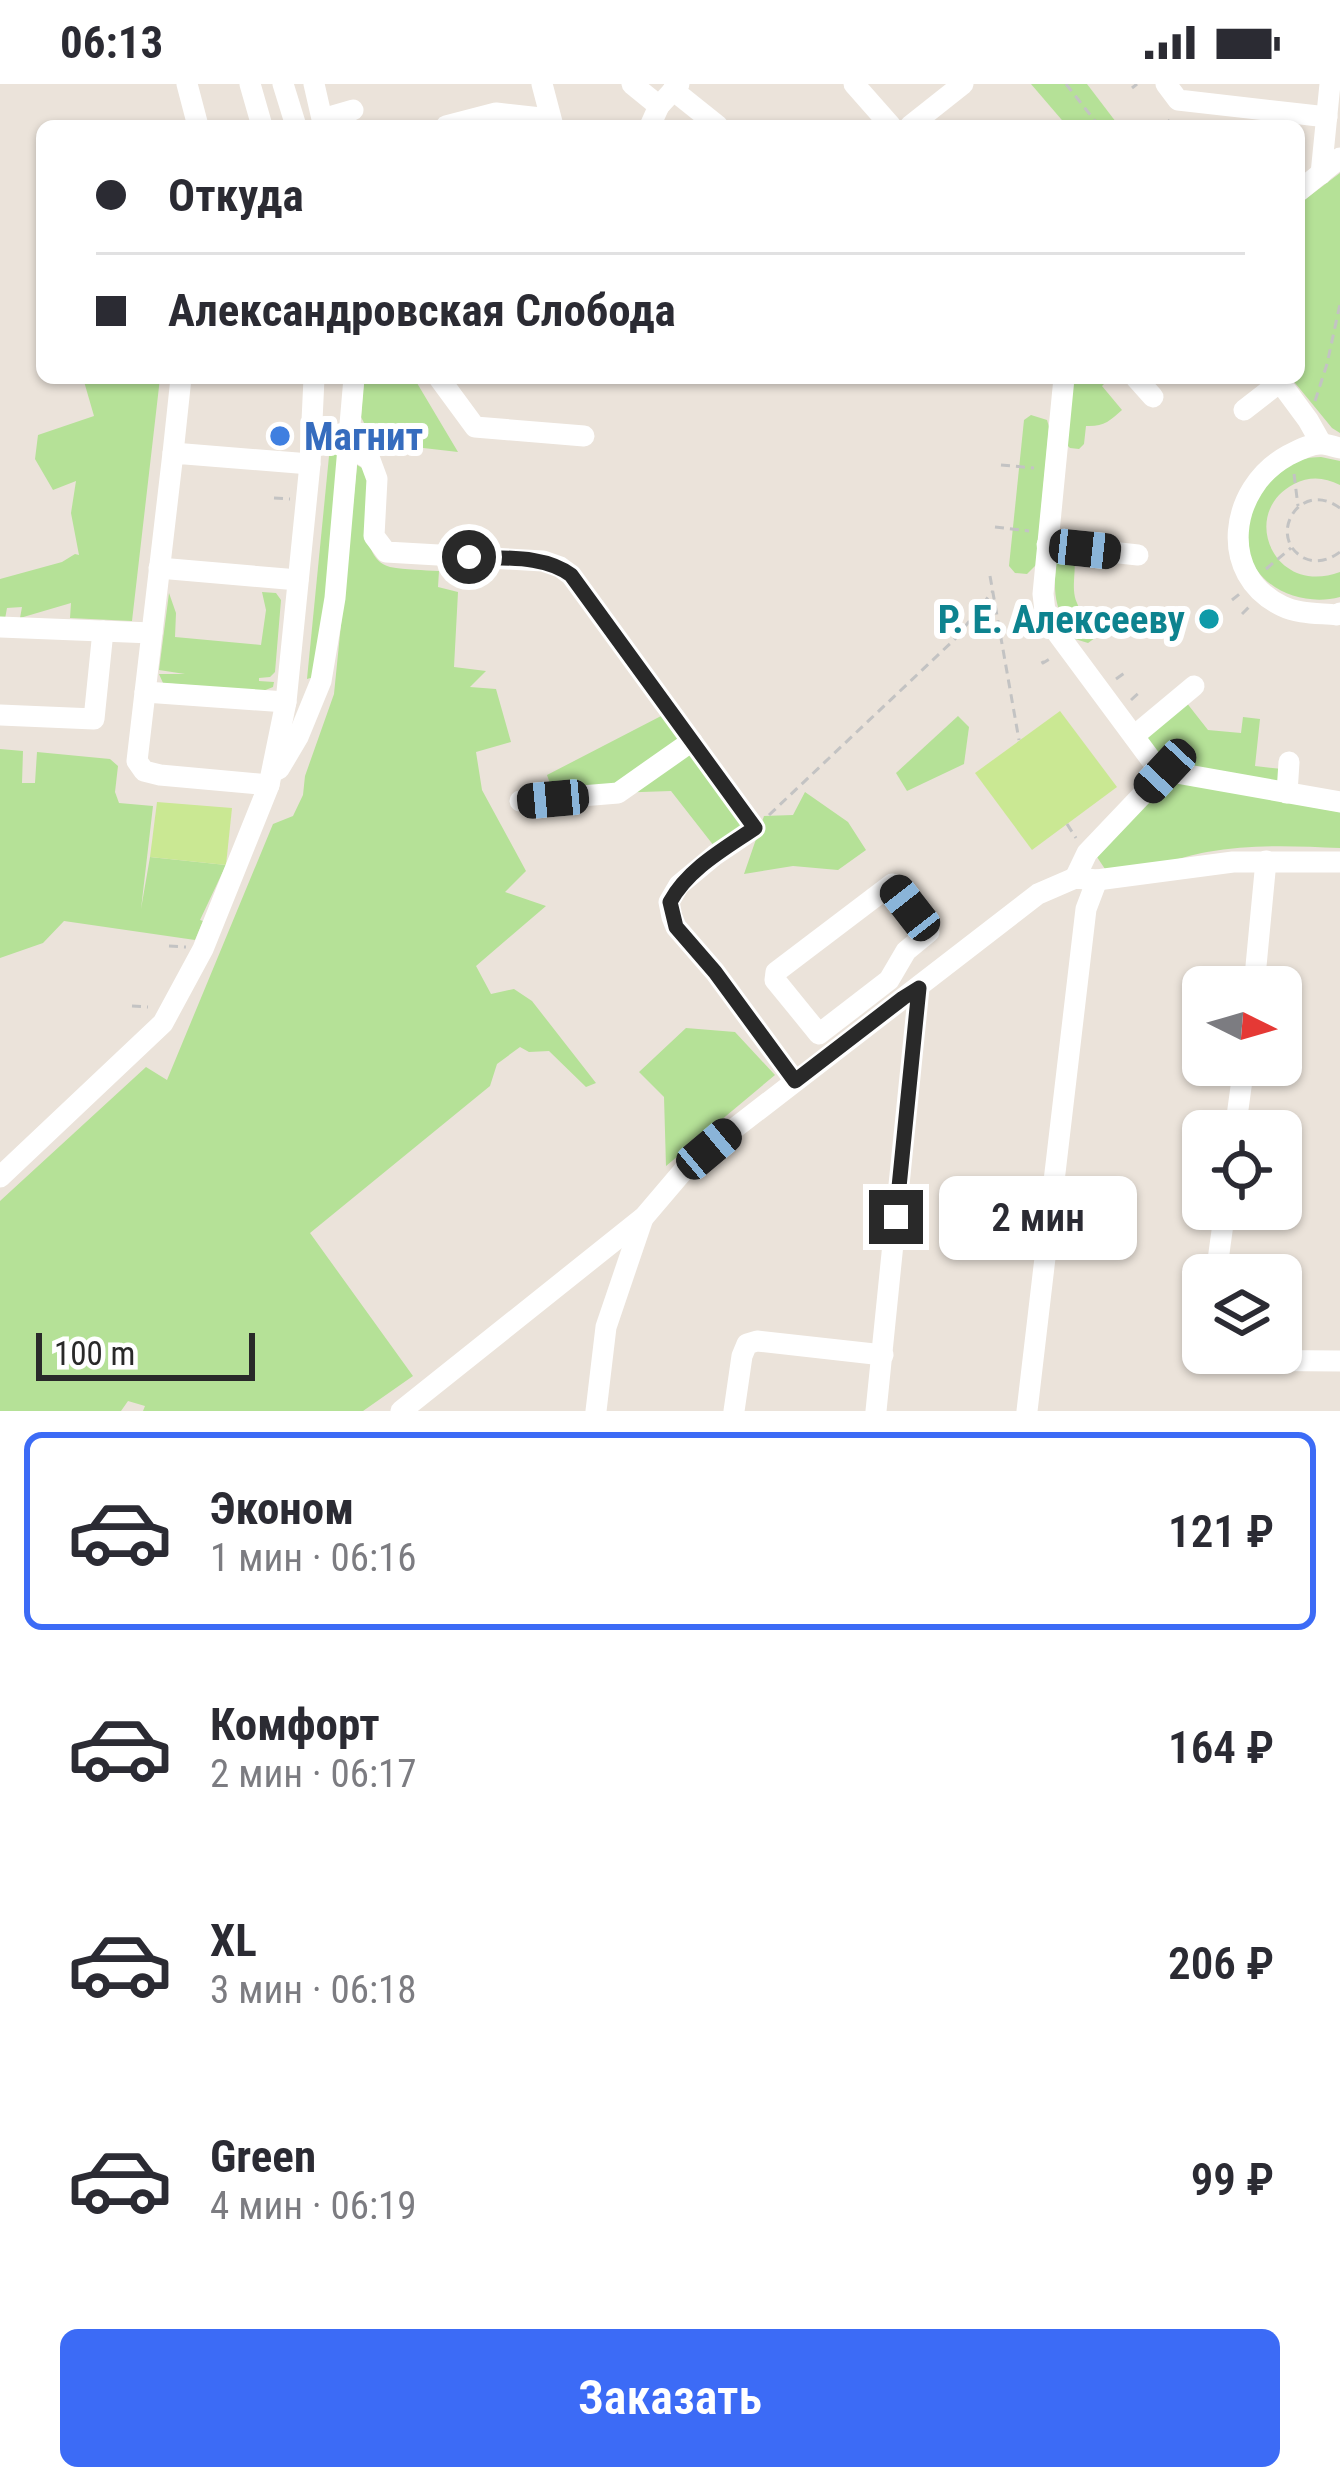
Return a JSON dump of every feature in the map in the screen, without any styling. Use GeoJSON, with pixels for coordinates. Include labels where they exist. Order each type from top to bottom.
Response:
{"type":"FeatureCollection","features":[{"type":"Feature","properties":{"kind":"street"},"geometry":{"type":"LineString","coordinates":[[188,84],[197,120]]}},
{"type":"Feature","properties":{"kind":"street"},"geometry":{"type":"LineString","coordinates":[[250,84],[260,120]]}},
{"type":"Feature","properties":{"kind":"street"},"geometry":{"type":"LineString","coordinates":[[283,84],[294,120]]}},
{"type":"Feature","properties":{"kind":"street"},"geometry":{"type":"LineString","coordinates":[[314,84],[322,118],[353,110]]}},
{"type":"Feature","properties":{"kind":"street"},"geometry":{"type":"LineString","coordinates":[[542,84],[550,120]]}},
{"type":"Feature","properties":{"kind":"street"},"geometry":{"type":"LineString","coordinates":[[632,84],[705,120]]}},
{"type":"Feature","properties":{"kind":"street"},"geometry":{"type":"LineString","coordinates":[[854,84],[886,120]]}},
{"type":"Feature","properties":{"kind":"street"},"geometry":{"type":"LineString","coordinates":[[918,120],[963,84]]}},
{"type":"Feature","properties":{"kind":"street"},"geometry":{"type":"LineString","coordinates":[[1166,84],[1178,100],[1327,117]]}},
{"type":"Feature","properties":{"kind":"street"},"geometry":{"type":"LineString","coordinates":[[1321,174],[1330,84]]}},
{"type":"Feature","properties":{"kind":"street"},"geometry":{"type":"LineString","coordinates":[[467,120],[496,112],[536,120]]}},
{"type":"Feature","properties":{"kind":"street"},"geometry":{"type":"LineString","coordinates":[[1305,186],[1340,158]]}},
{"type":"Feature","properties":{"kind":"street"},"geometry":{"type":"LineString","coordinates":[[180,384],[137,761],[144,771],[160,775],[269,785]]}},
{"type":"Feature","properties":{"kind":"street"},"geometry":{"type":"LineString","coordinates":[[269,785],[286,702],[314,384]]}},
{"type":"Feature","properties":{"kind":"street"},"geometry":{"type":"LineString","coordinates":[[0,1177],[163,1023],[203,949],[269,785],[298,737],[321,681],[335,598],[353,384]]}},
{"type":"Feature","properties":{"kind":"street"},"geometry":{"type":"LineString","coordinates":[[443,384],[475,427],[584,436]]}},
{"type":"Feature","properties":{"kind":"street"},"geometry":{"type":"LineString","coordinates":[[1063,384],[1043,593],[1054,630],[1155,765],[1165,771],[1340,802]]}},
{"type":"Feature","properties":{"kind":"street"},"geometry":{"type":"LineString","coordinates":[[1141,384],[1153,397]]}},
{"type":"Feature","properties":{"kind":"street"},"geometry":{"type":"LineString","coordinates":[[1244,410],[1273,384]]}},
{"type":"Feature","properties":{"kind":"street"},"geometry":{"type":"LineString","coordinates":[[1281,384],[1331,446],[1292,454],[1271,466],[1248,493],[1239,520],[1239,547],[1244,566],[1269,599],[1288,609],[1340,613]]}},
{"type":"Feature","properties":{"kind":"street"},"geometry":{"type":"LineString","coordinates":[[348,446],[370,460],[376,479],[374,536],[386,552],[542,561],[571,575],[755,828],[679,885],[670,902],[676,927],[795,1081]]}},
{"type":"Feature","properties":{"kind":"street"},"geometry":{"type":"LineString","coordinates":[[173,453],[310,464]]}},
{"type":"Feature","properties":{"kind":"street"},"geometry":{"type":"LineString","coordinates":[[1048,539],[1138,555]]}},
{"type":"Feature","properties":{"kind":"street"},"geometry":{"type":"LineString","coordinates":[[160,568],[298,580]]}},
{"type":"Feature","properties":{"kind":"street"},"geometry":{"type":"LineString","coordinates":[[0,627],[152,634]]}},
{"type":"Feature","properties":{"kind":"street"},"geometry":{"type":"LineString","coordinates":[[0,716],[94,719],[103,631]]}},
{"type":"Feature","properties":{"kind":"street"},"geometry":{"type":"LineString","coordinates":[[1134,736],[1195,686]]}},
{"type":"Feature","properties":{"kind":"street"},"geometry":{"type":"LineString","coordinates":[[145,692],[286,702]]}},
{"type":"Feature","properties":{"kind":"street"},"geometry":{"type":"LineString","coordinates":[[520,801],[618,793],[692,741]]}},
{"type":"Feature","properties":{"kind":"street"},"geometry":{"type":"LineString","coordinates":[[1287,793],[1289,763]]}},
{"type":"Feature","properties":{"kind":"street"},"geometry":{"type":"LineString","coordinates":[[1027,1411],[1086,909],[1088,853],[1165,771]]}},
{"type":"Feature","properties":{"kind":"street"},"geometry":{"type":"LineString","coordinates":[[1256,966],[1266,861]]}},
{"type":"Feature","properties":{"kind":"street"},"geometry":{"type":"LineString","coordinates":[[402,1411],[644,1217],[683,1170],[904,988],[1038,894],[1086,879],[1266,861],[1340,862]]}},
{"type":"Feature","properties":{"kind":"street"},"geometry":{"type":"LineString","coordinates":[[876,1411],[883,1355],[904,988],[906,951],[929,932],[892,884],[775,976],[819,1034],[904,988]]}},
{"type":"Feature","properties":{"kind":"street"},"geometry":{"type":"LineString","coordinates":[[596,1411],[606,1327],[644,1217]]}},
{"type":"Feature","properties":{"kind":"street"},"geometry":{"type":"LineString","coordinates":[[734,1411],[747,1344],[757,1341],[883,1355]]}},
{"type":"Feature","properties":{"kind":"street"},"geometry":{"type":"LineString","coordinates":[[1302,1361],[1340,1361]]}},
{"type":"Feature","properties":{"kind":"path"},"geometry":{"type":"LineString","coordinates":[[1066,84],[1094,120]]}},
{"type":"Feature","properties":{"kind":"path"},"geometry":{"type":"LineString","coordinates":[[1169,120],[1178,112]]}},
{"type":"Feature","properties":{"kind":"path"},"geometry":{"type":"LineString","coordinates":[[1308,420],[1340,304]]}},
{"type":"Feature","properties":{"kind":"path"},"geometry":{"type":"LineString","coordinates":[[1292,454],[1298,506],[1287,528],[1290,544],[1301,556],[1316,561],[1340,552]]}},
{"type":"Feature","properties":{"kind":"path"},"geometry":{"type":"LineString","coordinates":[[1001,465],[1054,470]]}},
{"type":"Feature","properties":{"kind":"path"},"geometry":{"type":"LineString","coordinates":[[274,498],[292,499]]}},
{"type":"Feature","properties":{"kind":"path"},"geometry":{"type":"LineString","coordinates":[[1298,506],[1312,500],[1339,504]]}},
{"type":"Feature","properties":{"kind":"path"},"geometry":{"type":"LineString","coordinates":[[995,527],[1048,539]]}},
{"type":"Feature","properties":{"kind":"path"},"geometry":{"type":"LineString","coordinates":[[990,576],[1019,740]]}},
{"type":"Feature","properties":{"kind":"path"},"geometry":{"type":"LineString","coordinates":[[755,828],[956,638],[993,591]]}},
{"type":"Feature","properties":{"kind":"path"},"geometry":{"type":"LineString","coordinates":[[1232,600],[1240,593]]}},
{"type":"Feature","properties":{"kind":"path"},"geometry":{"type":"LineString","coordinates":[[1242,614],[1251,607]]}},
{"type":"Feature","properties":{"kind":"path"},"geometry":{"type":"LineString","coordinates":[[132,1006],[148,1006]]}},
{"type":"Feature","properties":{"kind":"green space"},"geometry":{"type":"Polygon","coordinates":[[[1031,84],[1087,84],[1114,120],[1062,120],[1031,84]]]}},
{"type":"Feature","properties":{"kind":"green space"},"geometry":{"type":"Polygon","coordinates":[[[1340,173],[1340,433],[1296,384],[1305,384],[1305,199],[1340,173]]]}},
{"type":"Feature","properties":{"kind":"green space"},"geometry":{"type":"Polygon","coordinates":[[[85,384],[159,384],[132,621],[70,618],[71,603],[20,618],[22,607],[7,608],[5,619],[0,619],[0,579],[79,555],[71,513],[76,481],[53,490],[35,459],[38,435],[94,416],[85,384]]]}},
{"type":"Feature","properties":{"kind":"green space"},"geometry":{"type":"Polygon","coordinates":[[[364,384],[418,384],[458,452],[376,446],[361,417],[364,384]]]}},
{"type":"Feature","properties":{"kind":"green space"},"geometry":{"type":"Polygon","coordinates":[[[1072,384],[1104,384],[1122,410],[1106,422],[1086,426],[1079,449],[1064,442],[1072,384]]]}},
{"type":"Feature","properties":{"kind":"green space"},"geometry":{"type":"Polygon","coordinates":[[[1031,415],[1047,420],[1049,427],[1036,565],[1027,574],[1015,573],[1009,566],[1024,420],[1031,415]]]}},
{"type":"Feature","properties":{"kind":"green space"},"geometry":{"type":"Polygon","coordinates":[[[330,446],[342,447],[317,676],[307,679],[330,446]]]}},
{"type":"Feature","properties":{"kind":"green space"},"geometry":{"type":"Polygon","coordinates":[[[1321,457],[1340,461],[1340,485],[1317,478],[1294,484],[1277,497],[1268,514],[1267,531],[1271,548],[1297,573],[1317,577],[1340,572],[1340,597],[1322,600],[1273,586],[1252,561],[1247,545],[1248,512],[1254,496],[1294,462],[1321,457]]]}},
{"type":"Feature","properties":{"kind":"green space"},"geometry":{"type":"Polygon","coordinates":[[[357,465],[369,472],[367,527],[373,553],[390,567],[439,571],[438,587],[458,592],[454,667],[486,671],[470,687],[496,689],[511,742],[476,752],[482,790],[526,871],[505,892],[546,906],[476,966],[491,994],[514,989],[532,1001],[596,1083],[586,1087],[549,1051],[529,1052],[520,1047],[497,1064],[490,1086],[310,1233],[413,1376],[363,1411],[143,1411],[145,1406],[128,1401],[121,1411],[0,1411],[0,1201],[146,1067],[167,1080],[273,824],[293,816],[303,795],[305,776],[334,694],[357,465]]]}},
{"type":"Feature","properties":{"kind":"green space"},"geometry":{"type":"Polygon","coordinates":[[[1073,553],[1075,597],[1095,638],[1088,643],[1075,639],[1056,599],[1057,555],[1073,553]]]}},
{"type":"Feature","properties":{"kind":"green space"},"geometry":{"type":"Polygon","coordinates":[[[262,592],[276,593],[281,600],[275,672],[259,678],[274,682],[273,687],[263,691],[163,683],[159,674],[185,674],[159,670],[169,593],[176,613],[175,637],[261,645],[266,610],[262,592]]]}},
{"type":"Feature","properties":{"kind":"green space"},"geometry":{"type":"Polygon","coordinates":[[[1186,702],[1208,730],[1241,733],[1243,717],[1260,719],[1255,766],[1282,769],[1278,781],[1190,767],[1147,743],[1148,733],[1186,702]]]}},
{"type":"Feature","properties":{"kind":"green space"},"geometry":{"type":"Polygon","coordinates":[[[1060,711],[1117,787],[1032,850],[975,773],[1060,711]]]}},
{"type":"Feature","properties":{"kind":"green space"},"geometry":{"type":"Polygon","coordinates":[[[663,715],[746,825],[714,846],[671,791],[554,795],[547,775],[663,715]]]}},
{"type":"Feature","properties":{"kind":"green space"},"geometry":{"type":"Polygon","coordinates":[[[958,716],[969,727],[964,764],[907,791],[896,773],[958,716]]]}},
{"type":"Feature","properties":{"kind":"green space"},"geometry":{"type":"Polygon","coordinates":[[[0,749],[23,751],[22,783],[35,783],[37,752],[110,759],[118,766],[115,792],[119,803],[153,806],[141,909],[150,857],[226,865],[195,940],[64,921],[43,943],[0,958],[0,749]]]}},
{"type":"Feature","properties":{"kind":"green space"},"geometry":{"type":"Polygon","coordinates":[[[1171,778],[1340,812],[1340,848],[1240,848],[1143,867],[1105,869],[1097,857],[1171,778]]]}},
{"type":"Feature","properties":{"kind":"green space"},"geometry":{"type":"Polygon","coordinates":[[[805,792],[848,822],[866,850],[838,870],[793,866],[744,874],[764,816],[793,815],[805,792]]]}},
{"type":"Feature","properties":{"kind":"green space"},"geometry":{"type":"Polygon","coordinates":[[[157,802],[232,808],[226,865],[150,857],[157,802]]]}},
{"type":"Feature","properties":{"kind":"green space"},"geometry":{"type":"Polygon","coordinates":[[[686,1028],[735,1032],[775,1075],[666,1166],[664,1097],[639,1072],[686,1028]]]}},
{"type":"Feature","properties":{"kind":"place","name":"Магнит"},"geometry":{"type":"Point","coordinates":[280,436]}},
{"type":"Feature","properties":{"kind":"place","name":"Р. Е. Алексееву"},"geometry":{"type":"Point","coordinates":[1209,619]}},
{"type":"Feature","properties":{"kind":"route"},"geometry":{"type":"LineString","coordinates":[[469,557],[542,561],[571,575],[755,828],[679,885],[670,902],[672,917],[795,1081],[919,988],[896,1217]]}}]}
